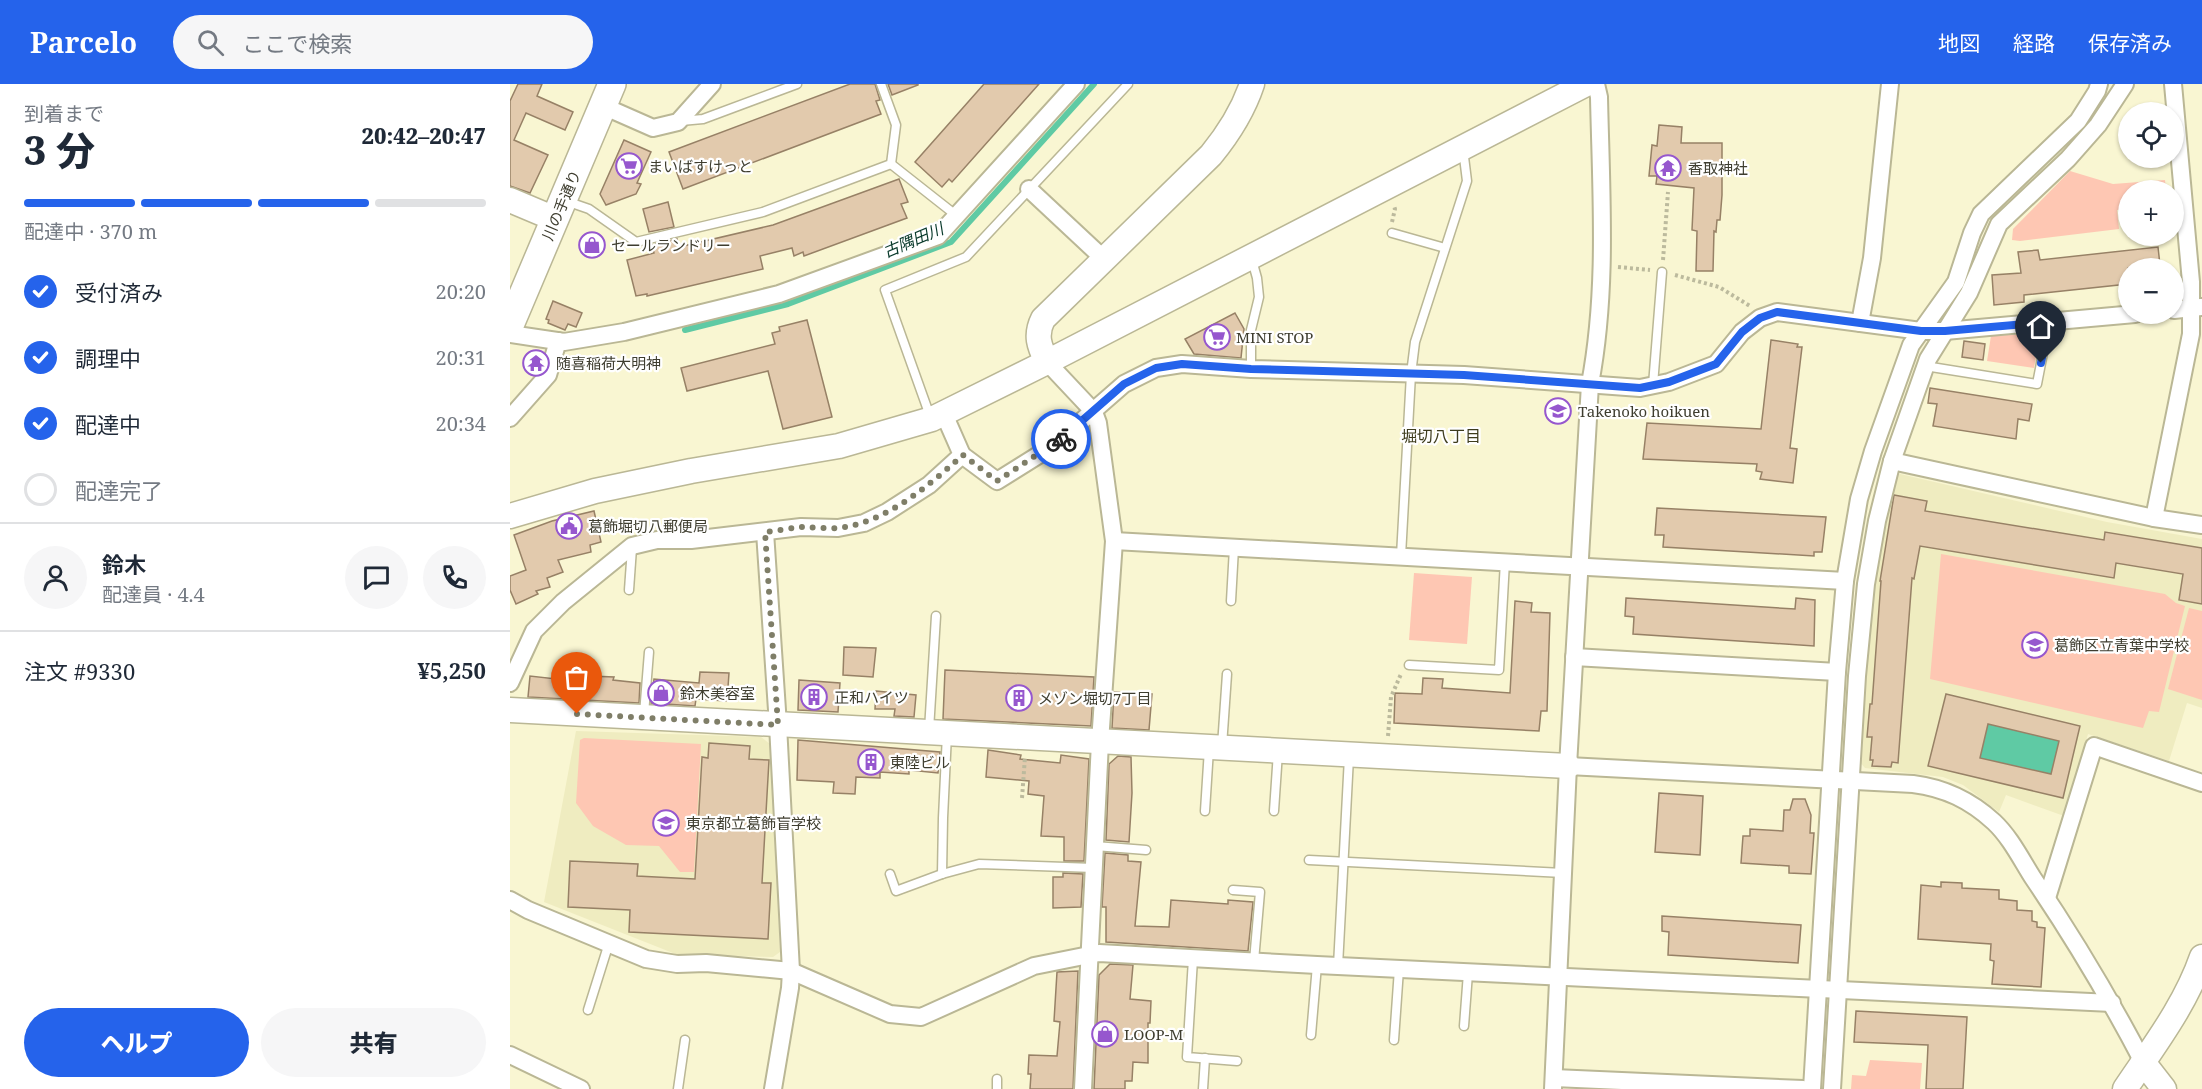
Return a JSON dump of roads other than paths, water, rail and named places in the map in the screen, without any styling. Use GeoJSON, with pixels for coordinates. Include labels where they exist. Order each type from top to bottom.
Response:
{"type":"FeatureCollection","features":[{"type":"Feature","properties":{"kind":"main road","name":"川の手通り"},"geometry":{"type":"LineString","coordinates":[[510,325],[608,95]]}},
{"type":"Feature","properties":{"kind":"street"},"geometry":{"type":"LineString","coordinates":[[608,95],[653,128],[678,122],[712,84]]}},
{"type":"Feature","properties":{"kind":"street"},"geometry":{"type":"LineString","coordinates":[[510,334],[564,342],[624,332],[779,294],[938,236],[1076,84]]}},
{"type":"Feature","properties":{"kind":"street"},"geometry":{"type":"LineString","coordinates":[[1083,1089],[1100,742],[1114,541],[1098,423],[1094,412],[1047,362],[1039,345],[1038,330],[1043,319],[1211,155],[1229,133],[1252,84]]}},
{"type":"Feature","properties":{"kind":"street"},"geometry":{"type":"LineString","coordinates":[[510,516],[595,491],[691,471],[839,446],[938,417],[1463,149],[1552,92],[1586,84]]}},
{"type":"Feature","properties":{"kind":"street"},"geometry":{"type":"LineString","coordinates":[[1596,84],[1599,97],[1603,264],[1597,347],[1590,384],[1553,1083],[1803,1089]]}},
{"type":"Feature","properties":{"kind":"street"},"geometry":{"type":"LineString","coordinates":[[1860,323],[1872,258],[1890,84]]}},
{"type":"Feature","properties":{"kind":"street"},"geometry":{"type":"LineString","coordinates":[[1812,1089],[1837,672],[1845,581],[1859,499],[1873,451],[1911,345],[1956,282],[1972,233],[1981,214],[2078,121],[2099,84]]}},
{"type":"Feature","properties":{"kind":"street"},"geometry":{"type":"LineString","coordinates":[[1832,1089],[1857,676],[1866,584],[1877,521],[1892,461],[1925,366],[1969,293],[1999,224],[2068,159],[2098,125],[2125,84]]}},
{"type":"Feature","properties":{"kind":"street"},"geometry":{"type":"LineString","coordinates":[[2154,518],[2197,308],[2173,84]]}},
{"type":"Feature","properties":{"kind":"street"},"geometry":{"type":"LineString","coordinates":[[1029,189],[1104,259]]}},
{"type":"Feature","properties":{"kind":"street"},"geometry":{"type":"LineString","coordinates":[[510,200],[559,209]]}},
{"type":"Feature","properties":{"kind":"street"},"geometry":{"type":"LineString","coordinates":[[938,417],[963,455],[997,481],[1053,446],[1124,384],[1156,368],[1182,364],[1251,369],[1464,375],[1640,388],[1669,382],[1716,364],[1742,332],[1764,316],[1777,312],[1921,331],[1945,331],[2118,316]]}},
{"type":"Feature","properties":{"kind":"street"},"geometry":{"type":"LineString","coordinates":[[510,418],[548,375],[558,341]]}},
{"type":"Feature","properties":{"kind":"street"},"geometry":{"type":"LineString","coordinates":[[510,683],[534,631],[563,602],[632,546],[657,540],[691,540],[801,527],[838,528],[864,523],[886,512],[929,484],[963,455]]}},
{"type":"Feature","properties":{"kind":"street"},"geometry":{"type":"LineString","coordinates":[[1892,461],[2154,518],[2202,525]]}},
{"type":"Feature","properties":{"kind":"street"},"geometry":{"type":"LineString","coordinates":[[765,532],[791,971],[773,1089]]}},
{"type":"Feature","properties":{"kind":"street"},"geometry":{"type":"LineString","coordinates":[[1114,541],[1845,581]]}},
{"type":"Feature","properties":{"kind":"street"},"geometry":{"type":"LineString","coordinates":[[1574,657],[1837,672]]}},
{"type":"Feature","properties":{"kind":"street"},"geometry":{"type":"LineString","coordinates":[[510,710],[938,734],[1349,753],[1929,786],[1946,791],[1972,804],[1996,824],[2004,834],[2112,1003],[2143,1062],[2164,1089]]}},
{"type":"Feature","properties":{"kind":"street"},"geometry":{"type":"LineString","coordinates":[[2047,898],[2094,747],[2202,783]]}},
{"type":"Feature","properties":{"kind":"street"},"geometry":{"type":"LineString","coordinates":[[510,900],[528,910],[646,959],[791,971],[890,1014],[921,1017],[1034,966],[1089,954],[2112,1003]]}},
{"type":"Feature","properties":{"kind":"street"},"geometry":{"type":"LineString","coordinates":[[2125,1089],[2175,1015],[2202,957]]}},
{"type":"Feature","properties":{"kind":"street"},"geometry":{"type":"LineString","coordinates":[[510,1055],[581,1089]]}},
{"type":"Feature","properties":{"kind":"lane"},"geometry":{"type":"LineString","coordinates":[[678,122],[704,119],[797,84]]}},
{"type":"Feature","properties":{"kind":"lane"},"geometry":{"type":"LineString","coordinates":[[881,84],[896,125],[891,164]]}},
{"type":"Feature","properties":{"kind":"lane"},"geometry":{"type":"LineString","coordinates":[[938,417],[885,290],[966,257],[1128,84]]}},
{"type":"Feature","properties":{"kind":"lane"},"geometry":{"type":"LineString","coordinates":[[1401,556],[1411,374],[1415,342],[1467,181],[1463,149]]}},
{"type":"Feature","properties":{"kind":"lane"},"geometry":{"type":"LineString","coordinates":[[559,209],[589,209],[636,242],[764,212],[891,164]]}},
{"type":"Feature","properties":{"kind":"lane"},"geometry":{"type":"LineString","coordinates":[[891,164],[958,216]]}},
{"type":"Feature","properties":{"kind":"lane"},"geometry":{"type":"LineString","coordinates":[[1392,233],[1445,248]]}},
{"type":"Feature","properties":{"kind":"lane"},"geometry":{"type":"LineString","coordinates":[[1251,256],[1257,278],[1258,297],[1251,330],[1251,369]]}},
{"type":"Feature","properties":{"kind":"lane"},"geometry":{"type":"LineString","coordinates":[[1653,385],[1662,272]]}},
{"type":"Feature","properties":{"kind":"lane"},"geometry":{"type":"LineString","coordinates":[[1925,366],[2037,384],[2049,322]]}},
{"type":"Feature","properties":{"kind":"lane"},"geometry":{"type":"LineString","coordinates":[[629,590],[632,546]]}},
{"type":"Feature","properties":{"kind":"lane"},"geometry":{"type":"LineString","coordinates":[[1231,601],[1234,548]]}},
{"type":"Feature","properties":{"kind":"lane"},"geometry":{"type":"LineString","coordinates":[[1409,665],[1499,670],[1505,561]]}},
{"type":"Feature","properties":{"kind":"lane"},"geometry":{"type":"LineString","coordinates":[[936,616],[938,734],[943,818],[942,874]]}},
{"type":"Feature","properties":{"kind":"lane"},"geometry":{"type":"LineString","coordinates":[[644,717],[649,652]]}},
{"type":"Feature","properties":{"kind":"lane"},"geometry":{"type":"LineString","coordinates":[[1205,812],[1227,674]]}},
{"type":"Feature","properties":{"kind":"lane"},"geometry":{"type":"LineString","coordinates":[[1274,811],[1278,750]]}},
{"type":"Feature","properties":{"kind":"lane"},"geometry":{"type":"LineString","coordinates":[[1338,966],[1349,753]]}},
{"type":"Feature","properties":{"kind":"lane"},"geometry":{"type":"LineString","coordinates":[[1095,846],[1146,850]]}},
{"type":"Feature","properties":{"kind":"lane"},"geometry":{"type":"LineString","coordinates":[[1310,860],[1563,873]]}},
{"type":"Feature","properties":{"kind":"lane"},"geometry":{"type":"LineString","coordinates":[[890,874],[896,891],[942,874],[979,864],[1094,868]]}},
{"type":"Feature","properties":{"kind":"lane"},"geometry":{"type":"LineString","coordinates":[[1233,890],[1260,892],[1254,962]]}},
{"type":"Feature","properties":{"kind":"lane"},"geometry":{"type":"LineString","coordinates":[[588,1010],[609,943]]}},
{"type":"Feature","properties":{"kind":"lane"},"geometry":{"type":"LineString","coordinates":[[1192,958],[1187,1057],[1237,1060]]}},
{"type":"Feature","properties":{"kind":"lane"},"geometry":{"type":"LineString","coordinates":[[1311,1035],[1317,965]]}},
{"type":"Feature","properties":{"kind":"lane"},"geometry":{"type":"LineString","coordinates":[[1394,1040],[1399,969]]}},
{"type":"Feature","properties":{"kind":"lane"},"geometry":{"type":"LineString","coordinates":[[1464,1026],[1468,973]]}},
{"type":"Feature","properties":{"kind":"lane"},"geometry":{"type":"LineString","coordinates":[[678,1089],[685,1040]]}},
{"type":"Feature","properties":{"kind":"lane"},"geometry":{"type":"LineString","coordinates":[[1203,1089],[1205,1058]]}},
{"type":"Feature","properties":{"kind":"lane"},"geometry":{"type":"LineString","coordinates":[[997,1079],[997,1089]]}},
{"type":"Feature","properties":{"kind":"waterway","name":"古隅田川"},"geometry":{"type":"LineString","coordinates":[[685,330],[788,304],[951,242],[1094,84]]}},
{"type":"Feature","properties":{"kind":"place","name":"まいばすけっと"},"geometry":{"type":"Point","coordinates":[629,166]}},
{"type":"Feature","properties":{"kind":"place","name":"香取神社"},"geometry":{"type":"Point","coordinates":[1668,168]}},
{"type":"Feature","properties":{"kind":"place","name":"セールランドリー"},"geometry":{"type":"Point","coordinates":[592,245]}},
{"type":"Feature","properties":{"kind":"place","name":"MINI STOP"},"geometry":{"type":"Point","coordinates":[1217,337]}},
{"type":"Feature","properties":{"kind":"place","name":"随喜稲荷大明神"},"geometry":{"type":"Point","coordinates":[536,363]}},
{"type":"Feature","properties":{"kind":"place","name":"Takenoko hoikuen"},"geometry":{"type":"Point","coordinates":[1558,411]}},
{"type":"Feature","properties":{"kind":"place","name":"葛飾堀切八郵便局"},"geometry":{"type":"Point","coordinates":[569,526]}},
{"type":"Feature","properties":{"kind":"place","name":"葛飾区立青葉中学校"},"geometry":{"type":"Point","coordinates":[2035,645]}},
{"type":"Feature","properties":{"kind":"place","name":"鈴木美容室"},"geometry":{"type":"Point","coordinates":[661,693]}},
{"type":"Feature","properties":{"kind":"place","name":"正和ハイツ"},"geometry":{"type":"Point","coordinates":[814,697]}},
{"type":"Feature","properties":{"kind":"place","name":"メゾン堀切7丁目"},"geometry":{"type":"Point","coordinates":[1019,698]}},
{"type":"Feature","properties":{"kind":"place","name":"東陸ビル"},"geometry":{"type":"Point","coordinates":[871,762]}},
{"type":"Feature","properties":{"kind":"place","name":"東京都立葛飾盲学校"},"geometry":{"type":"Point","coordinates":[666,823]}},
{"type":"Feature","properties":{"kind":"place","name":"LOOP-M"},"geometry":{"type":"Point","coordinates":[1105,1034]}},
{"type":"Feature","properties":{"kind":"district","name":"堀切八丁目"},"geometry":{"type":"Point","coordinates":[1441,436]}}]}
